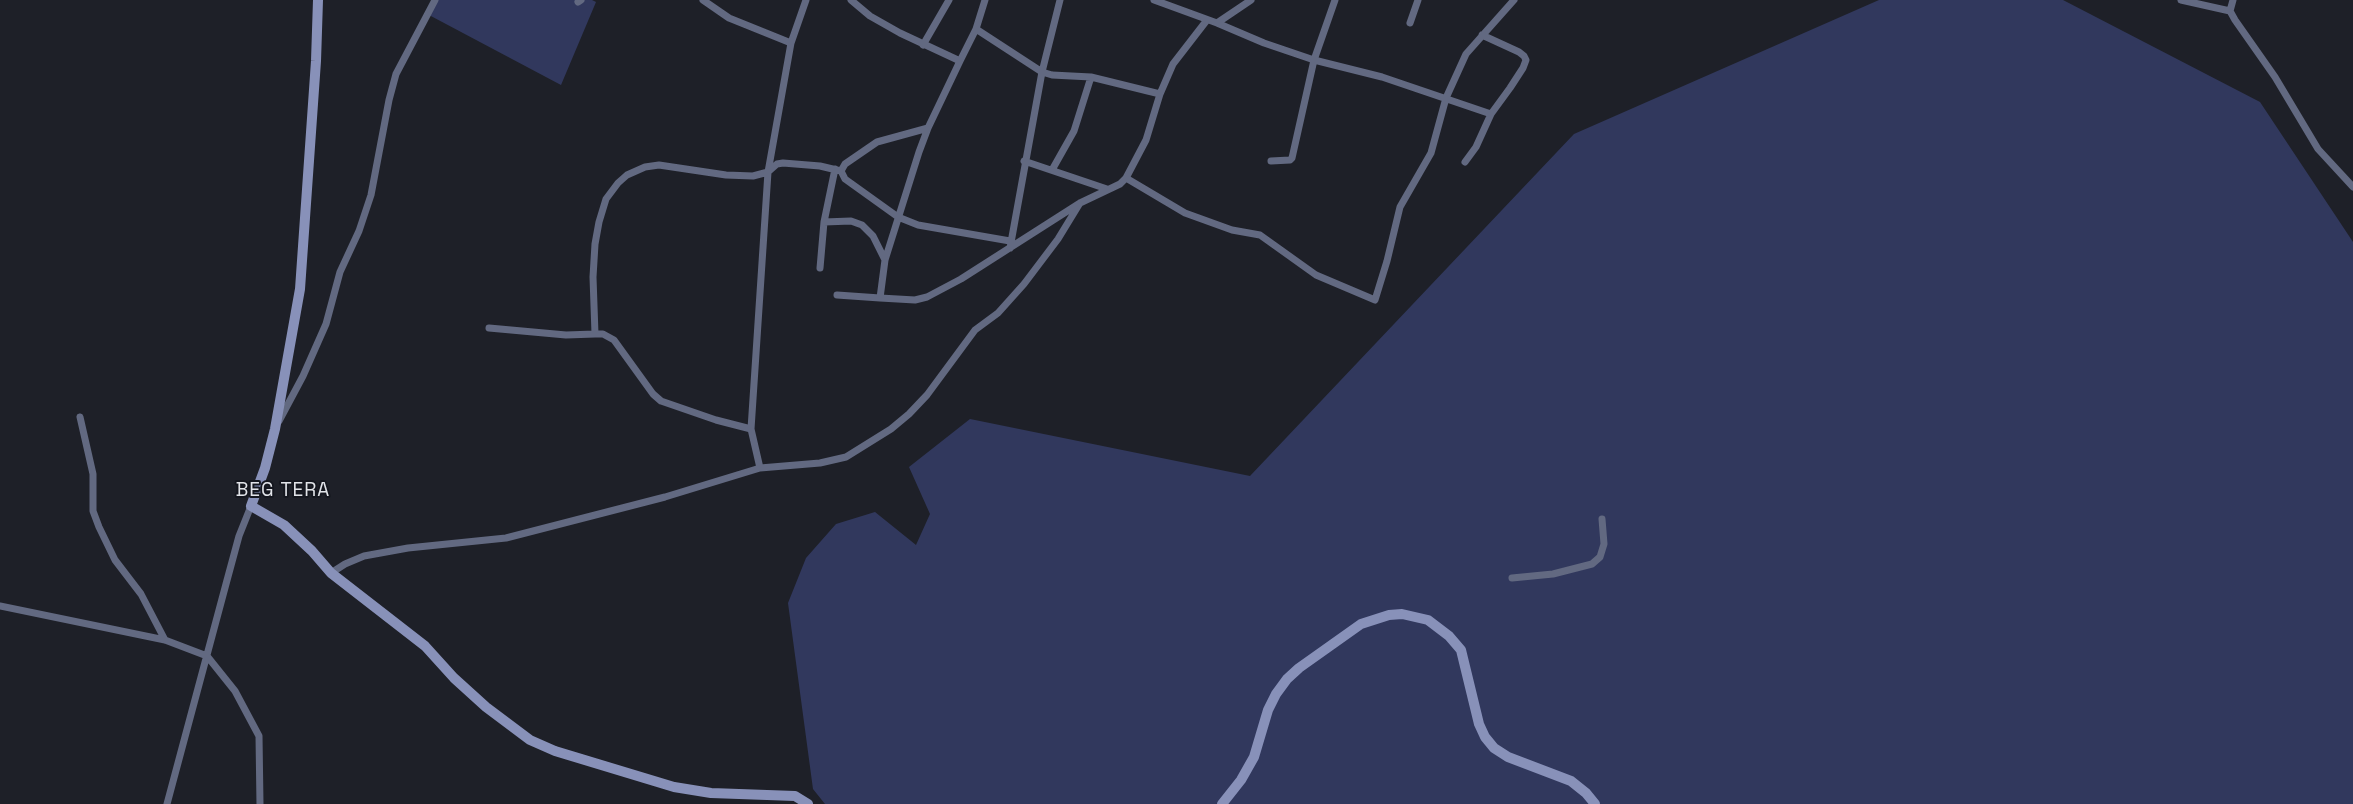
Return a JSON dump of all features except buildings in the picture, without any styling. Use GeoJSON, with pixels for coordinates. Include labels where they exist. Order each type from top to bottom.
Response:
{"type":"FeatureCollection","features":[{"type":"Feature","properties":{"kind":"main road"},"geometry":{"type":"LineString","coordinates":[[318,0],[316,61],[300,289],[275,429],[265,468],[251,506],[284,525],[332,573],[424,646],[454,678],[486,707],[538,744],[555,751],[674,787],[711,793],[795,796],[808,804]]}},
{"type":"Feature","properties":{"kind":"main road"},"geometry":{"type":"LineString","coordinates":[[1222,804],[1241,780],[1254,757],[1268,710],[1276,694],[1287,679],[1299,668],[1361,624],[1389,615],[1402,614],[1428,620],[1449,636],[1461,650],[1479,724],[1485,737],[1494,748],[1508,757],[1571,781],[1596,804]]}},
{"type":"Feature","properties":{"kind":"street"},"geometry":{"type":"LineString","coordinates":[[275,429],[303,376],[326,324],[340,272],[359,231],[371,195],[389,100],[396,74],[435,0]]}},
{"type":"Feature","properties":{"kind":"street"},"geometry":{"type":"LineString","coordinates":[[703,0],[729,18],[791,42]]}},
{"type":"Feature","properties":{"kind":"street"},"geometry":{"type":"LineString","coordinates":[[760,468],[751,429],[768,172],[791,42],[806,0]]}},
{"type":"Feature","properties":{"kind":"street"},"geometry":{"type":"LineString","coordinates":[[851,0],[870,16],[923,45],[960,61]]}},
{"type":"Feature","properties":{"kind":"street"},"geometry":{"type":"LineString","coordinates":[[923,45],[949,0]]}},
{"type":"Feature","properties":{"kind":"street"},"geometry":{"type":"LineString","coordinates":[[880,298],[885,260],[928,128],[976,29],[985,0]]}},
{"type":"Feature","properties":{"kind":"street"},"geometry":{"type":"LineString","coordinates":[[1010,245],[1024,161],[1042,72],[1060,0]]}},
{"type":"Feature","properties":{"kind":"street"},"geometry":{"type":"LineString","coordinates":[[1154,0],[1217,23],[1264,43],[1314,60],[1382,78],[1491,114]]}},
{"type":"Feature","properties":{"kind":"street"},"geometry":{"type":"LineString","coordinates":[[1217,23],[1251,0]]}},
{"type":"Feature","properties":{"kind":"street"},"geometry":{"type":"LineString","coordinates":[[1271,161],[1290,160],[1292,158],[1314,60],[1335,0]]}},
{"type":"Feature","properties":{"kind":"street"},"geometry":{"type":"LineString","coordinates":[[1410,23],[1418,0]]}},
{"type":"Feature","properties":{"kind":"street"},"geometry":{"type":"LineString","coordinates":[[1126,178],[1185,213],[1232,230],[1260,235],[1316,275],[1375,300],[1400,207],[1431,153],[1446,98],[1466,54],[1514,0]]}},
{"type":"Feature","properties":{"kind":"street"},"geometry":{"type":"LineString","coordinates":[[2181,0],[2230,12],[2276,78],[2318,149],[2353,187]]}},
{"type":"Feature","properties":{"kind":"street"},"geometry":{"type":"LineString","coordinates":[[2230,12],[2232,2]]}},
{"type":"Feature","properties":{"kind":"street"},"geometry":{"type":"LineString","coordinates":[[837,295],[915,300],[927,296],[961,280],[1010,245],[1080,203],[1120,184],[1126,178],[1146,140],[1160,94],[1172,64],[1207,20]]}},
{"type":"Feature","properties":{"kind":"street"},"geometry":{"type":"LineString","coordinates":[[976,29],[1042,72],[1052,75],[1091,77],[1160,94]]}},
{"type":"Feature","properties":{"kind":"street"},"geometry":{"type":"LineString","coordinates":[[1465,162],[1476,147],[1491,114],[1519,75],[1526,60],[1519,52],[1482,35]]}},
{"type":"Feature","properties":{"kind":"street"},"geometry":{"type":"LineString","coordinates":[[1052,170],[1074,131],[1091,77]]}},
{"type":"Feature","properties":{"kind":"street"},"geometry":{"type":"LineString","coordinates":[[820,268],[824,222],[838,170],[877,142],[928,128]]}},
{"type":"Feature","properties":{"kind":"street"},"geometry":{"type":"LineString","coordinates":[[1024,161],[1107,189]]}},
{"type":"Feature","properties":{"kind":"street"},"geometry":{"type":"LineString","coordinates":[[595,334],[593,277],[598,230],[606,199],[626,175],[645,167],[659,165],[726,175],[753,176],[768,172],[777,164],[783,163],[838,170]]}},
{"type":"Feature","properties":{"kind":"street"},"geometry":{"type":"LineString","coordinates":[[838,170],[841,176],[898,217],[918,225],[1010,245]]}},
{"type":"Feature","properties":{"kind":"street"},"geometry":{"type":"LineString","coordinates":[[332,573],[345,564],[364,556],[408,548],[506,538],[665,498],[760,468],[820,463],[846,457],[868,444],[909,414],[943,376],[976,330],[998,313],[1024,284],[1058,238],[1080,203]]}},
{"type":"Feature","properties":{"kind":"street"},"geometry":{"type":"LineString","coordinates":[[824,222],[851,221],[862,225],[873,236],[885,260]]}},
{"type":"Feature","properties":{"kind":"street"},"geometry":{"type":"LineString","coordinates":[[488,328],[566,335],[603,334],[614,340],[653,394],[661,401],[716,420],[751,429]]}},
{"type":"Feature","properties":{"kind":"street"},"geometry":{"type":"LineString","coordinates":[[80,417],[93,474],[93,510],[99,527],[115,560],[141,594],[165,640]]}},
{"type":"Feature","properties":{"kind":"street"},"geometry":{"type":"LineString","coordinates":[[167,804],[206,656],[240,536],[251,506]]}},
{"type":"Feature","properties":{"kind":"street"},"geometry":{"type":"LineString","coordinates":[[1512,578],[1553,574],[1592,564],[1600,557],[1604,544],[1602,519]]}},
{"type":"Feature","properties":{"kind":"street"},"geometry":{"type":"LineString","coordinates":[[0,606],[165,640],[206,656],[235,691],[259,736],[260,804]]}},
{"type":"Feature","properties":{"kind":"shaded area"},"geometry":{"type":"Polygon","coordinates":[[[435,0],[592,0],[596,2],[561,85],[429,15],[435,0]]]}},
{"type":"Feature","properties":{"kind":"shaded area"},"geometry":{"type":"Polygon","coordinates":[[[1879,0],[2063,0],[2260,102],[2353,242],[2353,804],[825,804],[813,789],[788,603],[806,558],[836,524],[875,512],[916,545],[930,514],[909,467],[970,419],[1250,476],[1574,134],[1879,0]]]}},
{"type":"Feature","properties":{"kind":"district","name":"BEG TERA"},"geometry":{"type":"Point","coordinates":[283,491]}}]}
